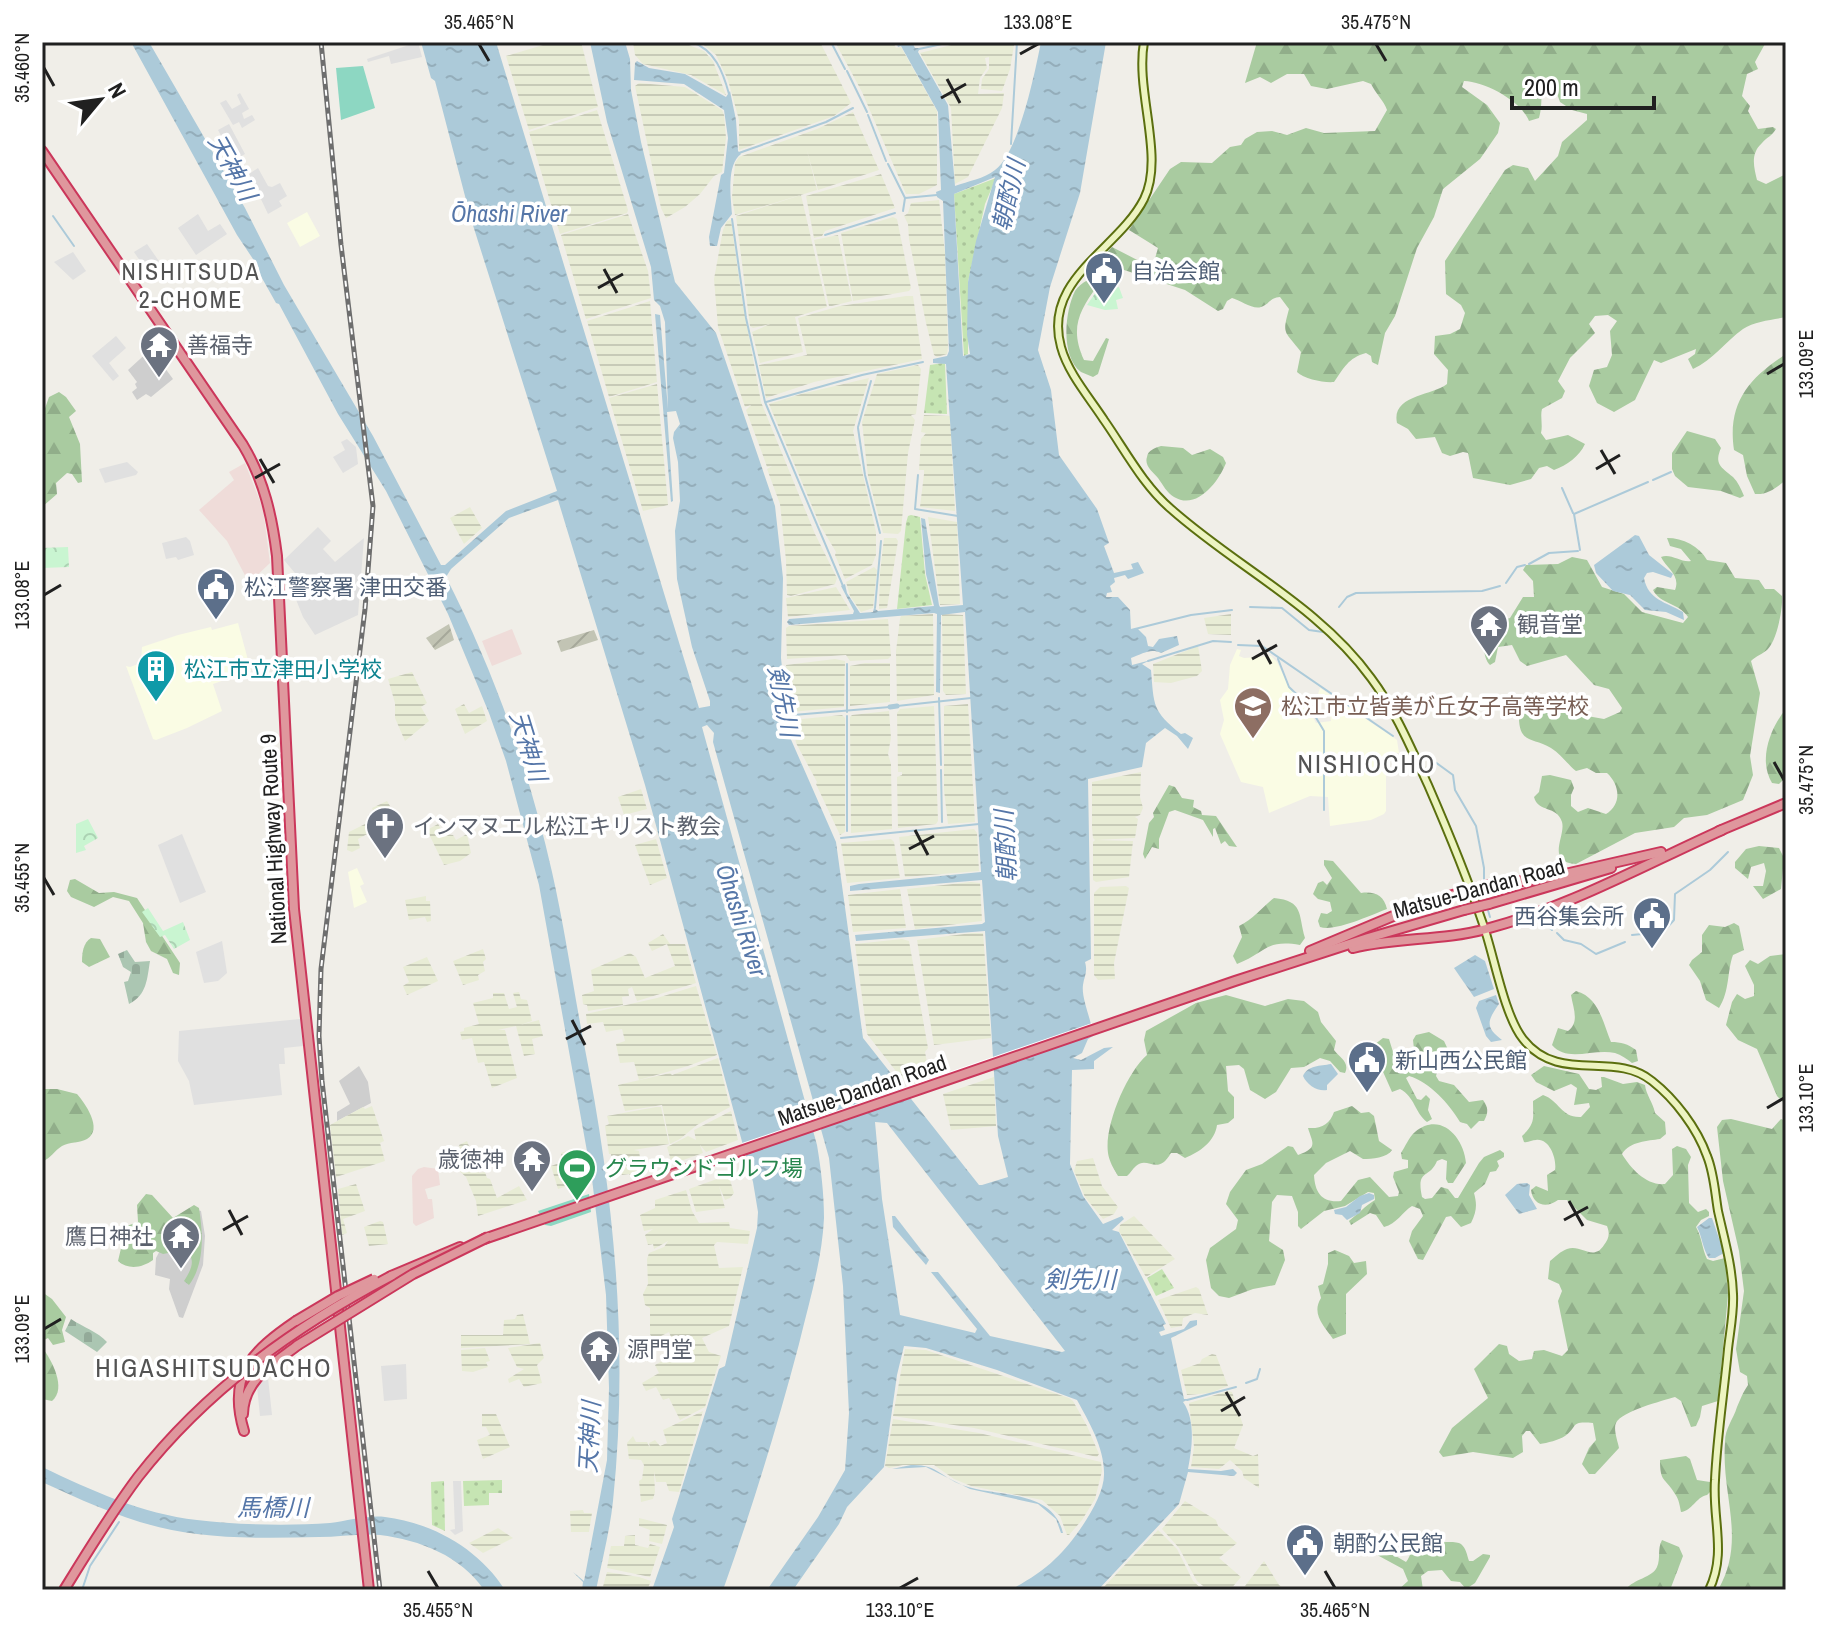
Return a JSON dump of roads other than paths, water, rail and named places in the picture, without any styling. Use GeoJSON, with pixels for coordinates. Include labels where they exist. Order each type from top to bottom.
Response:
{"type":"FeatureCollection","features":[{"type":"Feature","properties":{"kind":"highway","name":"National Highway Route 9"},"geometry":{"type":"LineString","coordinates":[[42,151],[243,445],[260,476],[273,524],[294,909],[369,1590]]}},
{"type":"Feature","properties":{"kind":"highway","name":"Matsue-Dandan Road"},"geometry":{"type":"LineString","coordinates":[[64,1590],[131,1486],[198,1411],[241,1372],[287,1337],[331,1308],[391,1276],[488,1237],[1235,981],[1328,950],[1560,885],[1722,830],[1786,803]]}},
{"type":"Feature","properties":{"kind":"highway"},"geometry":{"type":"LineString","coordinates":[[1328,950],[1485,929],[1573,901],[1722,830]]}},
{"type":"Feature","properties":{"kind":"highway"},"geometry":{"type":"LineString","coordinates":[[1235,981],[1410,909],[1472,890],[1552,877],[1661,852]]}},
{"type":"Feature","properties":{"kind":"highway"},"geometry":{"type":"LineString","coordinates":[[391,1276],[381,1276],[353,1289],[296,1321],[257,1351],[243,1372],[237,1400],[244,1431],[244,1402],[251,1384],[269,1367],[298,1345],[413,1274],[488,1237]]}},
{"type":"Feature","properties":{"kind":"main road"},"geometry":{"type":"LineString","coordinates":[[1144,42],[1141,81],[1151,179],[1138,208],[1081,271],[1068,290],[1059,318],[1062,351],[1090,398],[1161,500],[1192,527],[1299,606],[1346,649],[1371,678],[1408,742],[1472,890],[1522,1037],[1538,1052],[1561,1063],[1621,1067],[1644,1075],[1685,1115],[1709,1159],[1730,1261],[1733,1299],[1714,1482],[1720,1558],[1709,1590]]}},
{"type":"Feature","properties":{"kind":"water"},"geometry":{"type":"Polygon","coordinates":[[[131,42],[149,42],[245,208],[284,285],[373,436],[441,565],[445,565],[506,511],[557,491],[471,219],[435,81],[431,78],[421,42],[496,42],[699,708],[710,706],[692,647],[677,579],[675,531],[680,501],[673,438],[680,424],[676,411],[667,412],[671,502],[655,314],[660,315],[668,409],[665,322],[660,306],[654,300],[651,267],[607,122],[590,42],[625,42],[641,142],[675,282],[716,333],[775,506],[783,578],[781,658],[789,735],[836,842],[863,1038],[982,1185],[1008,1177],[998,1136],[985,931],[856,941],[855,935],[982,924],[985,922],[982,880],[850,891],[850,886],[859,884],[981,872],[965,612],[941,615],[940,693],[936,692],[937,614],[789,625],[787,622],[789,619],[853,614],[841,586],[845,584],[860,613],[873,612],[874,608],[878,611],[934,606],[926,574],[921,518],[925,519],[939,605],[963,605],[946,364],[933,363],[933,359],[947,356],[949,351],[943,201],[936,192],[941,190],[938,112],[896,42],[912,42],[915,48],[920,48],[918,52],[948,105],[955,186],[986,176],[1004,161],[1019,130],[1041,42],[1106,42],[1080,193],[1050,287],[1038,350],[1051,390],[1059,455],[1097,509],[1109,543],[1104,546],[1114,573],[1133,569],[1131,564],[1138,562],[1144,573],[1128,579],[1125,575],[1114,578],[1115,582],[1110,586],[1112,592],[1107,593],[1106,597],[1118,597],[1130,610],[1131,630],[1137,628],[1146,637],[1148,646],[1153,647],[1159,639],[1177,636],[1179,645],[1161,653],[1150,651],[1131,658],[1132,665],[1151,660],[1142,664],[1151,670],[1156,706],[1164,719],[1181,734],[1193,738],[1188,749],[1165,728],[1146,743],[1142,767],[1088,779],[1091,959],[1085,962],[1083,991],[1093,1036],[1088,1039],[1082,1053],[1073,1058],[1081,1060],[1104,1048],[1113,1047],[1094,1061],[1094,1069],[1072,1070],[1070,1164],[1083,1196],[1103,1224],[1122,1216],[1124,1219],[1112,1230],[1119,1232],[1166,1324],[1163,1325],[1165,1330],[1159,1332],[1161,1336],[1184,1329],[1190,1321],[1197,1320],[1197,1325],[1171,1338],[1184,1399],[1189,1399],[1183,1402],[1191,1426],[1188,1469],[1233,1469],[1237,1473],[1234,1476],[1188,1472],[1179,1504],[1098,1590],[1010,1590],[1050,1564],[1062,1552],[1086,1520],[1103,1485],[1102,1455],[1077,1400],[997,1370],[926,1348],[904,1346],[884,1467],[847,1507],[839,1524],[793,1590],[767,1590],[818,1517],[845,1470],[849,1413],[843,1286],[829,1158],[713,742],[714,733],[707,725],[702,727],[817,1145],[822,1181],[823,1234],[791,1375],[723,1590],[652,1590],[674,1527],[672,1519],[719,1369],[725,1366],[758,1212],[753,1182],[645,785],[558,500],[509,518],[451,569],[446,577],[495,685],[543,834],[595,1101],[611,1214],[619,1329],[618,1443],[612,1512],[596,1590],[582,1590],[583,1582],[573,1572],[584,1581],[607,1460],[609,1388],[606,1295],[592,1179],[539,885],[506,761],[448,614],[386,491],[338,414],[259,268],[237,235],[131,42]],[[995,177],[954,194],[963,356],[970,354],[967,335],[968,282],[976,241],[995,177]],[[875,1122],[882,1199],[900,1315],[975,1333],[977,1329],[931,1272],[938,1272],[990,1336],[1065,1351],[887,1123],[875,1122]]]}},
{"type":"Feature","properties":{"kind":"water"},"geometry":{"type":"Polygon","coordinates":[[[637,61],[649,68],[685,74],[726,97],[730,91],[738,151],[741,154],[731,173],[732,214],[721,228],[717,246],[710,246],[709,237],[721,175],[724,173],[728,138],[724,110],[684,84],[634,80],[637,61]]]}},
{"type":"Feature","properties":{"kind":"water"},"geometry":{"type":"Polygon","coordinates":[[[1635,535],[1639,536],[1649,555],[1673,574],[1671,578],[1647,573],[1644,578],[1649,591],[1659,600],[1683,612],[1684,620],[1666,612],[1645,610],[1630,595],[1613,591],[1596,573],[1594,565],[1635,535]]]}},
{"type":"Feature","properties":{"kind":"water"},"geometry":{"type":"Polygon","coordinates":[[[1475,955],[1485,961],[1494,989],[1474,997],[1454,968],[1475,955]]]}},
{"type":"Feature","properties":{"kind":"water"},"geometry":{"type":"Polygon","coordinates":[[[1496,995],[1499,1004],[1492,1015],[1490,1027],[1502,1040],[1491,1042],[1476,1008],[1479,1001],[1496,995]]]}},
{"type":"Feature","properties":{"kind":"water"},"geometry":{"type":"Polygon","coordinates":[[[1331,1064],[1338,1074],[1327,1085],[1327,1090],[1313,1087],[1303,1076],[1311,1068],[1331,1064]]]}},
{"type":"Feature","properties":{"kind":"water"},"geometry":{"type":"Polygon","coordinates":[[[1517,1184],[1530,1185],[1529,1195],[1537,1209],[1519,1214],[1505,1195],[1517,1184]]]}},
{"type":"Feature","properties":{"kind":"water"},"geometry":{"type":"Polygon","coordinates":[[[1369,1193],[1374,1195],[1374,1199],[1362,1205],[1360,1213],[1347,1220],[1335,1214],[1334,1210],[1346,1207],[1369,1193]]]}},
{"type":"Feature","properties":{"kind":"water"},"geometry":{"type":"Polygon","coordinates":[[[892,1216],[929,1260],[926,1265],[893,1227],[892,1216]]]}},
{"type":"Feature","properties":{"kind":"water"},"geometry":{"type":"Polygon","coordinates":[[[1712,1218],[1724,1253],[1715,1258],[1707,1255],[1697,1227],[1712,1218]]]}},
{"type":"Feature","properties":{"kind":"water"},"geometry":{"type":"Polygon","coordinates":[[[911,1465],[927,1467],[950,1479],[926,1467],[892,1469],[911,1465]]]}},
{"type":"Feature","properties":{"kind":"water"},"geometry":{"type":"Polygon","coordinates":[[[42,1467],[137,1507],[197,1520],[281,1525],[371,1517],[403,1520],[437,1532],[468,1550],[505,1590],[484,1590],[452,1559],[395,1537],[365,1534],[227,1537],[157,1527],[99,1507],[42,1482],[42,1467]]]}},
{"type":"Feature","properties":{"kind":"water"},"geometry":{"type":"Polygon","coordinates":[[[962,1485],[1035,1501],[1048,1508],[1057,1519],[1063,1533],[1056,1519],[1038,1504],[970,1489],[962,1485]]]}},
{"type":"Feature","properties":{"kind":"waterway"},"geometry":{"type":"LineString","coordinates":[[692,42],[712,56],[721,70],[729,94]]}},
{"type":"Feature","properties":{"kind":"waterway"},"geometry":{"type":"LineString","coordinates":[[831,42],[845,69]]}},
{"type":"Feature","properties":{"kind":"waterway"},"geometry":{"type":"LineString","coordinates":[[919,49],[951,42]]}},
{"type":"Feature","properties":{"kind":"waterway"},"geometry":{"type":"LineString","coordinates":[[1011,144],[1017,42]]}},
{"type":"Feature","properties":{"kind":"waterway"},"geometry":{"type":"LineString","coordinates":[[847,71],[867,112]]}},
{"type":"Feature","properties":{"kind":"waterway"},"geometry":{"type":"LineString","coordinates":[[739,153],[826,122],[853,108]]}},
{"type":"Feature","properties":{"kind":"waterway"},"geometry":{"type":"LineString","coordinates":[[868,115],[886,161]]}},
{"type":"Feature","properties":{"kind":"waterway"},"geometry":{"type":"LineString","coordinates":[[888,164],[905,198],[937,195]]}},
{"type":"Feature","properties":{"kind":"waterway"},"geometry":{"type":"LineString","coordinates":[[903,211],[905,198]]}},
{"type":"Feature","properties":{"kind":"waterway"},"geometry":{"type":"LineString","coordinates":[[825,235],[895,213]]}},
{"type":"Feature","properties":{"kind":"waterway"},"geometry":{"type":"LineString","coordinates":[[53,216],[74,246]]}},
{"type":"Feature","properties":{"kind":"waterway"},"geometry":{"type":"LineString","coordinates":[[732,219],[746,318],[765,402],[843,586]]}},
{"type":"Feature","properties":{"kind":"waterway"},"geometry":{"type":"LineString","coordinates":[[766,402],[862,375],[923,362]]}},
{"type":"Feature","properties":{"kind":"waterway"},"geometry":{"type":"LineString","coordinates":[[858,427],[871,381]]}},
{"type":"Feature","properties":{"kind":"waterway"},"geometry":{"type":"LineString","coordinates":[[858,428],[865,475],[880,533]]}},
{"type":"Feature","properties":{"kind":"waterway"},"geometry":{"type":"LineString","coordinates":[[1653,480],[1671,472]]}},
{"type":"Feature","properties":{"kind":"waterway"},"geometry":{"type":"LineString","coordinates":[[918,475],[915,509],[958,516]]}},
{"type":"Feature","properties":{"kind":"waterway"},"geometry":{"type":"LineString","coordinates":[[1580,550],[1574,514],[1648,482]]}},
{"type":"Feature","properties":{"kind":"waterway"},"geometry":{"type":"LineString","coordinates":[[1562,488],[1573,513]]}},
{"type":"Feature","properties":{"kind":"waterway"},"geometry":{"type":"LineString","coordinates":[[875,608],[881,541]]}},
{"type":"Feature","properties":{"kind":"waterway"},"geometry":{"type":"LineString","coordinates":[[1529,564],[1549,553],[1578,551]]}},
{"type":"Feature","properties":{"kind":"waterway"},"geometry":{"type":"LineString","coordinates":[[1506,583],[1517,567],[1525,565]]}},
{"type":"Feature","properties":{"kind":"waterway"},"geometry":{"type":"LineString","coordinates":[[1339,607],[1347,597],[1356,593],[1482,591],[1500,586]]}},
{"type":"Feature","properties":{"kind":"waterway"},"geometry":{"type":"LineString","coordinates":[[1250,607],[1282,608],[1309,630],[1323,632]]}},
{"type":"Feature","properties":{"kind":"waterway"},"geometry":{"type":"LineString","coordinates":[[1131,630],[1191,615],[1232,610]]}},
{"type":"Feature","properties":{"kind":"waterway"},"geometry":{"type":"LineString","coordinates":[[1148,661],[1213,641],[1231,642]]}},
{"type":"Feature","properties":{"kind":"waterway"},"geometry":{"type":"LineString","coordinates":[[1238,645],[1262,646],[1393,736]]}},
{"type":"Feature","properties":{"kind":"waterway"},"geometry":{"type":"LineString","coordinates":[[1278,659],[1289,687],[1309,706],[1324,731],[1324,810]]}},
{"type":"Feature","properties":{"kind":"waterway"},"geometry":{"type":"LineString","coordinates":[[847,664],[847,712]]}},
{"type":"Feature","properties":{"kind":"waterway"},"geometry":{"type":"LineString","coordinates":[[939,698],[941,765]]}},
{"type":"Feature","properties":{"kind":"waterway"},"geometry":{"type":"LineString","coordinates":[[897,706],[971,698]]}},
{"type":"Feature","properties":{"kind":"waterway"},"geometry":{"type":"LineString","coordinates":[[890,707],[897,706]]}},
{"type":"Feature","properties":{"kind":"waterway","name":"剣先川"},"geometry":{"type":"LineString","coordinates":[[793,715],[890,707]]}},
{"type":"Feature","properties":{"kind":"waterway"},"geometry":{"type":"LineString","coordinates":[[847,716],[847,831]]}},
{"type":"Feature","properties":{"kind":"waterway"},"geometry":{"type":"LineString","coordinates":[[1431,759],[1453,775],[1455,790],[1476,826],[1484,881]]}},
{"type":"Feature","properties":{"kind":"waterway"},"geometry":{"type":"LineString","coordinates":[[941,770],[942,822]]}},
{"type":"Feature","properties":{"kind":"waterway","name":"朝酌川"},"geometry":{"type":"LineString","coordinates":[[841,838],[979,824]]}},
{"type":"Feature","properties":{"kind":"waterway"},"geometry":{"type":"LineString","coordinates":[[1632,935],[1663,932],[1674,920],[1675,894],[1710,870],[1728,852]]}},
{"type":"Feature","properties":{"kind":"waterway"},"geometry":{"type":"LineString","coordinates":[[1487,907],[1490,917]]}},
{"type":"Feature","properties":{"kind":"waterway"},"geometry":{"type":"LineString","coordinates":[[1523,922],[1540,918],[1552,930]]}},
{"type":"Feature","properties":{"kind":"waterway"},"geometry":{"type":"LineString","coordinates":[[1557,933],[1564,940],[1581,944],[1596,954],[1625,942]]}},
{"type":"Feature","properties":{"kind":"waterway"},"geometry":{"type":"LineString","coordinates":[[1246,1383],[1257,1379],[1260,1369]]}},
{"type":"Feature","properties":{"kind":"waterway"},"geometry":{"type":"LineString","coordinates":[[1187,1400],[1236,1387]]}},
{"type":"Feature","properties":{"kind":"waterway"},"geometry":{"type":"LineString","coordinates":[[82,1590],[90,1566],[119,1522]]}},
{"type":"Feature","properties":{"kind":"railway"},"geometry":{"type":"LineString","coordinates":[[321,42],[341,245],[373,506],[365,609],[321,969],[319,1036],[380,1590]]}},
{"type":"Feature","properties":{"kind":"place","name":"自治会館"},"geometry":{"type":"Point","coordinates":[1104,305]}},
{"type":"Feature","properties":{"kind":"place","name":"善福寺"},"geometry":{"type":"Point","coordinates":[159,379]}},
{"type":"Feature","properties":{"kind":"place","name":"松江警察署 津田交番"},"geometry":{"type":"Point","coordinates":[216,621]}},
{"type":"Feature","properties":{"kind":"place","name":"観音堂"},"geometry":{"type":"Point","coordinates":[1489,658]}},
{"type":"Feature","properties":{"kind":"place","name":"松江市立津田小学校"},"geometry":{"type":"Point","coordinates":[156,703]}},
{"type":"Feature","properties":{"kind":"place","name":"松江市立皆美が丘女子高等学校"},"geometry":{"type":"Point","coordinates":[1253,740]}},
{"type":"Feature","properties":{"kind":"place","name":"インマヌエル松江キリスト教会"},"geometry":{"type":"Point","coordinates":[385,860]}},
{"type":"Feature","properties":{"kind":"place","name":"西谷集会所"},"geometry":{"type":"Point","coordinates":[1652,950]}},
{"type":"Feature","properties":{"kind":"place","name":"新山西公民館"},"geometry":{"type":"Point","coordinates":[1367,1094]}},
{"type":"Feature","properties":{"kind":"place","name":"歳徳神"},"geometry":{"type":"Point","coordinates":[532,1193]}},
{"type":"Feature","properties":{"kind":"place","name":"グラウンドゴルフ場"},"geometry":{"type":"Point","coordinates":[577,1202]}},
{"type":"Feature","properties":{"kind":"place","name":"鷹日神社"},"geometry":{"type":"Point","coordinates":[181,1270]}},
{"type":"Feature","properties":{"kind":"place","name":"源門堂"},"geometry":{"type":"Point","coordinates":[599,1383]}},
{"type":"Feature","properties":{"kind":"place","name":"朝酌公民館"},"geometry":{"type":"Point","coordinates":[1305,1577]}},
{"type":"Feature","properties":{"kind":"district","name":"NISHITSUDA 2-CHOME"},"geometry":{"type":"Point","coordinates":[191,285]}},
{"type":"Feature","properties":{"kind":"district","name":"NISHIOCHO"},"geometry":{"type":"Point","coordinates":[1367,763]}},
{"type":"Feature","properties":{"kind":"district","name":"HIGASHITSUDACHO"},"geometry":{"type":"Point","coordinates":[214,1367]}},
{"type":"Feature","properties":{"kind":"water label","name":"天神川"},"geometry":{"type":"Point","coordinates":[233,167]}},
{"type":"Feature","properties":{"kind":"water label","name":"Ōhashi River"},"geometry":{"type":"Point","coordinates":[509,213]}},
{"type":"Feature","properties":{"kind":"water label","name":"天神川"},"geometry":{"type":"Point","coordinates":[529,746]}},
{"type":"Feature","properties":{"kind":"water label","name":"Ōhashi River"},"geometry":{"type":"Point","coordinates":[742,920]}},
{"type":"Feature","properties":{"kind":"water label","name":"天神川"},"geometry":{"type":"Point","coordinates":[589,1437]}},
{"type":"Feature","properties":{"kind":"water label","name":"馬橋川"},"geometry":{"type":"Point","coordinates":[273,1507]}}]}
